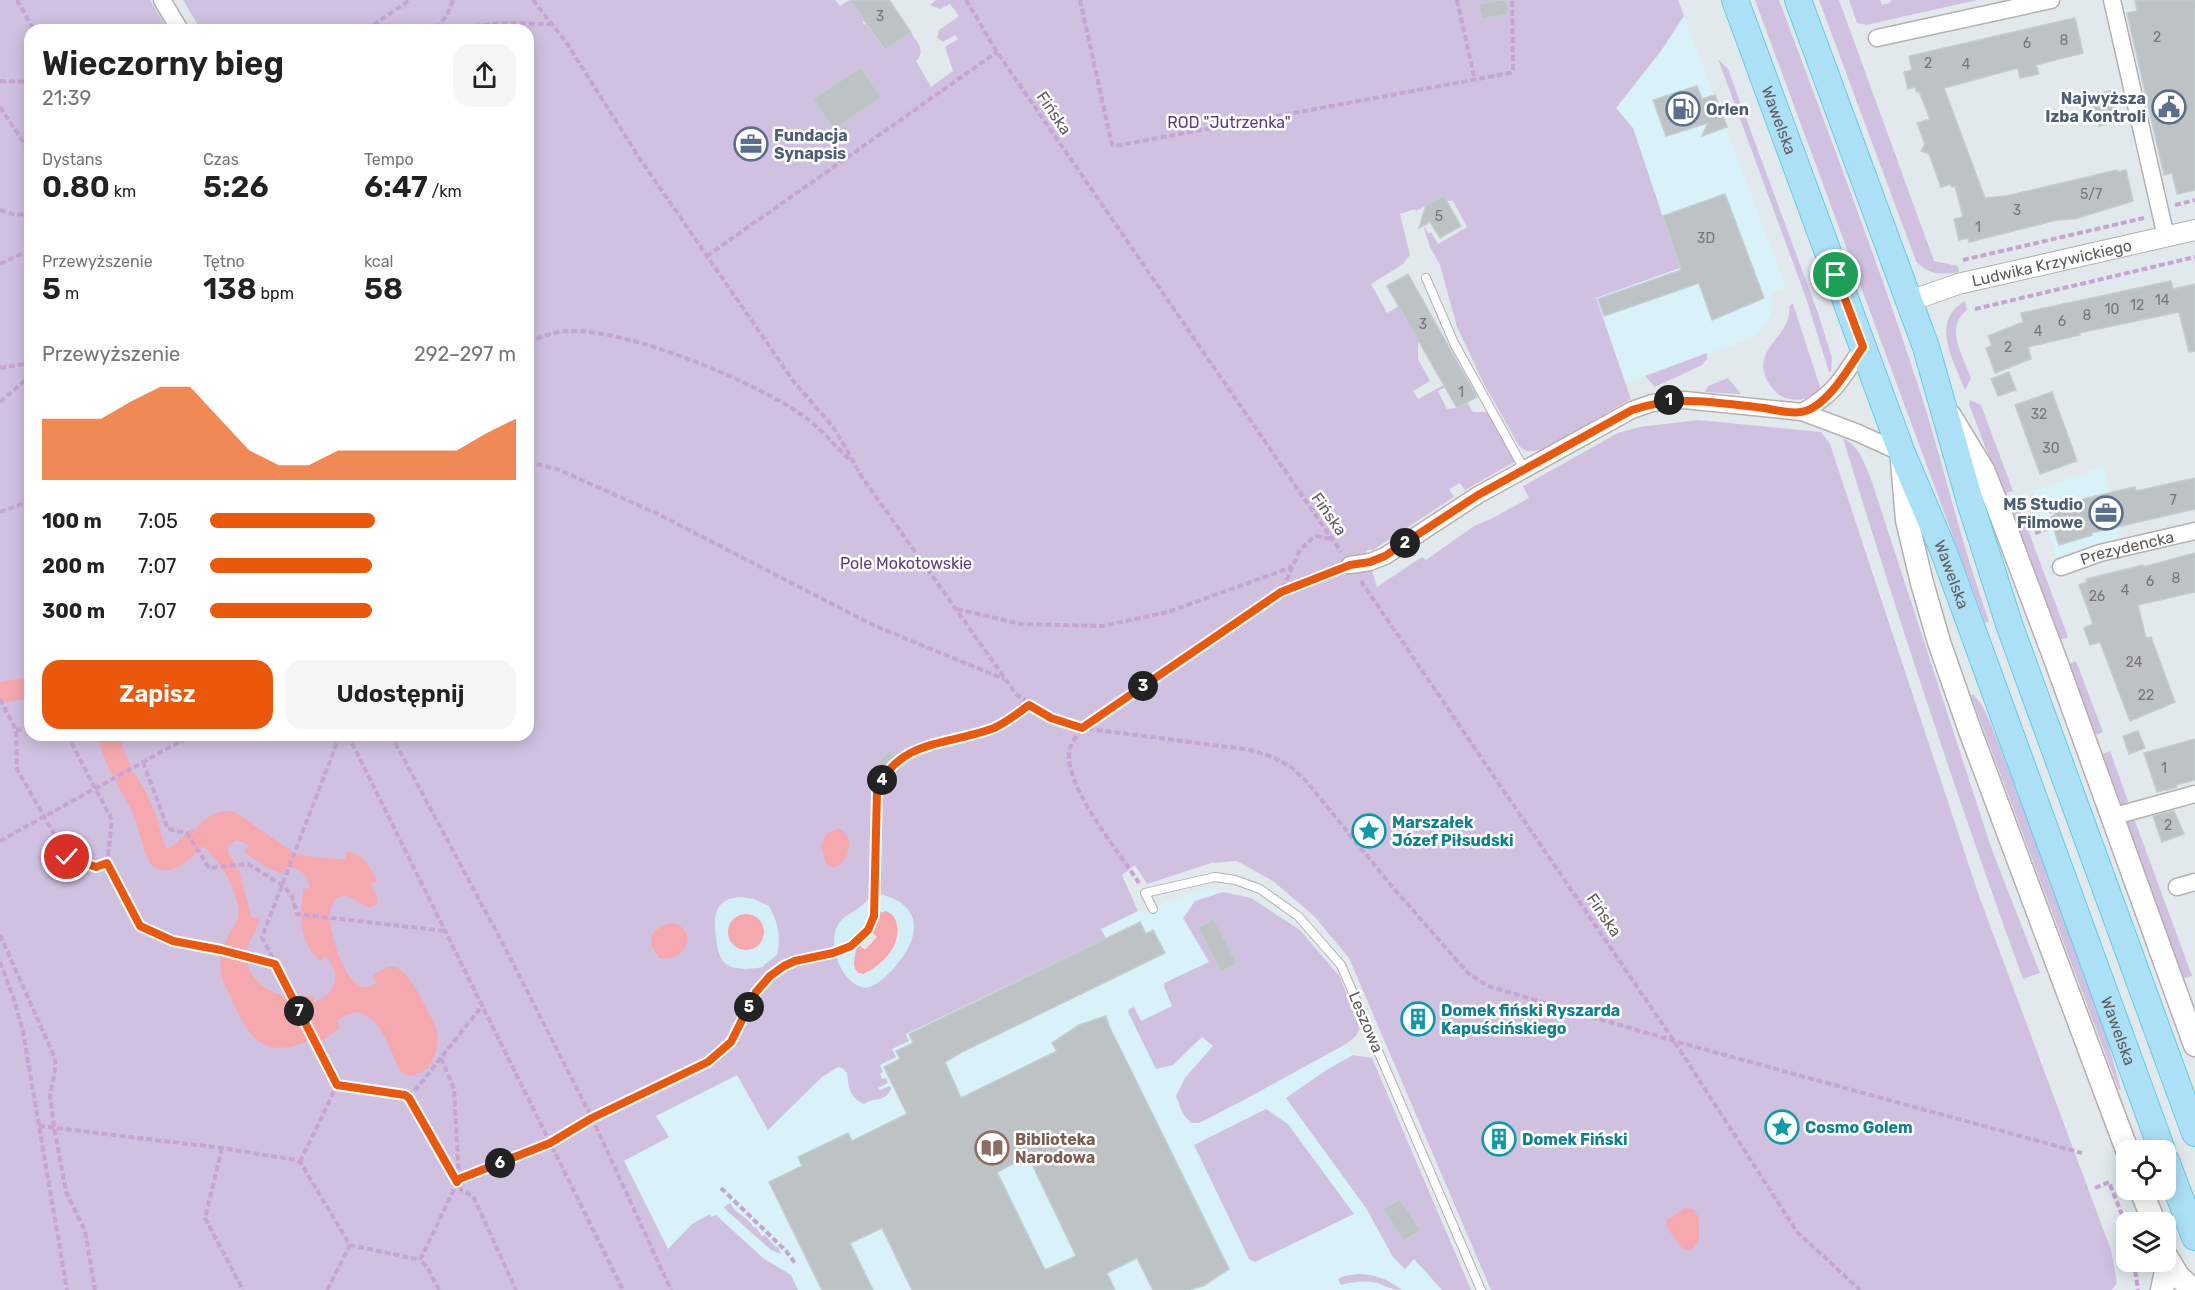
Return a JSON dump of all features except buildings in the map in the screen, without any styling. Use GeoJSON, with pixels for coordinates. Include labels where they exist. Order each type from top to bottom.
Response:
{"type":"FeatureCollection","features":[{"type":"Feature","properties":{"kind":"main road","name":"Wawelska"},"geometry":{"type":"LineString","coordinates":[[1736,0],[1902,453],[1948,563],[2158,1140]]}},
{"type":"Feature","properties":{"kind":"main road"},"geometry":{"type":"LineString","coordinates":[[1798,0],[1910,301],[2010,627],[2195,1133]]}},
{"type":"Feature","properties":{"kind":"main road"},"geometry":{"type":"LineString","coordinates":[[1941,403],[1983,470],[2057,664],[2195,1045]]}},
{"type":"Feature","properties":{"kind":"main road"},"geometry":{"type":"LineString","coordinates":[[1902,453],[1907,520],[1939,642],[2123,1140]]}},
{"type":"Feature","properties":{"kind":"main road"},"geometry":{"type":"LineString","coordinates":[[2176,1188],[2195,1238]]}},
{"type":"Feature","properties":{"kind":"main road"},"geometry":{"type":"LineString","coordinates":[[2162,1290],[2165,1272]]}},
{"type":"Feature","properties":{"kind":"main road"},"geometry":{"type":"LineString","coordinates":[[2175,1272],[2193,1290]]}},
{"type":"Feature","properties":{"kind":"street"},"geometry":{"type":"LineString","coordinates":[[162,0],[176,24]]}},
{"type":"Feature","properties":{"kind":"street"},"geometry":{"type":"LineString","coordinates":[[1877,38],[2051,0]]}},
{"type":"Feature","properties":{"kind":"street"},"geometry":{"type":"LineString","coordinates":[[2112,0],[2166,237]]}},
{"type":"Feature","properties":{"kind":"street","name":"Ludwika Krzywickiego"},"geometry":{"type":"LineString","coordinates":[[1910,301],[1968,282],[2195,230]]}},
{"type":"Feature","properties":{"kind":"street"},"geometry":{"type":"LineString","coordinates":[[1802,412],[1824,400],[1834,390],[1863,347]]}},
{"type":"Feature","properties":{"kind":"street"},"geometry":{"type":"LineString","coordinates":[[1350,565],[1370,562],[1385,556],[1478,495],[1632,410],[1652,403],[1684,400],[1802,412],[1858,433],[1902,453]]}},
{"type":"Feature","properties":{"kind":"street","name":"Prezydencka"},"geometry":{"type":"LineString","coordinates":[[2061,567],[2100,553],[2195,531]]}},
{"type":"Feature","properties":{"kind":"street"},"geometry":{"type":"LineString","coordinates":[[2111,817],[2195,794]]}},
{"type":"Feature","properties":{"kind":"street"},"geometry":{"type":"LineString","coordinates":[[2178,887],[2195,882]]}},
{"type":"Feature","properties":{"kind":"lane"},"geometry":{"type":"LineString","coordinates":[[1426,278],[1454,343],[1524,469]]}},
{"type":"Feature","properties":{"kind":"lane","name":"Leszowa"},"geometry":{"type":"LineString","coordinates":[[1153,909],[1145,893],[1215,878],[1235,880],[1260,889],[1298,916],[1341,965],[1481,1290]]}},
{"type":"Feature","properties":{"kind":"path"},"geometry":{"type":"LineString","coordinates":[[17,0],[31,24]]}},
{"type":"Feature","properties":{"kind":"path"},"geometry":{"type":"LineString","coordinates":[[375,24],[410,0]]}},
{"type":"Feature","properties":{"kind":"path"},"geometry":{"type":"LineString","coordinates":[[442,24],[453,0]]}},
{"type":"Feature","properties":{"kind":"path"},"geometry":{"type":"LineString","coordinates":[[533,0],[566,42],[638,156],[794,382],[834,428],[852,463],[1005,679],[1027,706],[1051,718],[1082,728],[1251,750],[1290,766],[1306,781],[1355,842],[1469,974],[1488,986],[1674,1041],[2082,1153]]}},
{"type":"Feature","properties":{"kind":"path","name":"Fińska"},"geometry":{"type":"LineString","coordinates":[[966,0],[997,52],[1674,1041],[1797,1232],[1860,1290]]}},
{"type":"Feature","properties":{"kind":"path"},"geometry":{"type":"LineString","coordinates":[[1080,0],[1112,145],[1115,146],[1504,75],[1513,71],[1512,0]]}},
{"type":"Feature","properties":{"kind":"path"},"geometry":{"type":"LineString","coordinates":[[1457,0],[1474,81]]}},
{"type":"Feature","properties":{"kind":"path"},"geometry":{"type":"LineString","coordinates":[[492,24],[551,24]]}},
{"type":"Feature","properties":{"kind":"path"},"geometry":{"type":"LineString","coordinates":[[707,256],[997,52]]}},
{"type":"Feature","properties":{"kind":"path"},"geometry":{"type":"LineString","coordinates":[[0,81],[24,82]]}},
{"type":"Feature","properties":{"kind":"path"},"geometry":{"type":"LineString","coordinates":[[0,107],[24,143]]}},
{"type":"Feature","properties":{"kind":"path"},"geometry":{"type":"LineString","coordinates":[[1963,260],[2145,218],[2160,209],[2195,200]]}},
{"type":"Feature","properties":{"kind":"path"},"geometry":{"type":"LineString","coordinates":[[0,210],[24,217]]}},
{"type":"Feature","properties":{"kind":"path"},"geometry":{"type":"LineString","coordinates":[[16,215],[24,214]]}},
{"type":"Feature","properties":{"kind":"path"},"geometry":{"type":"LineString","coordinates":[[0,264],[24,253]]}},
{"type":"Feature","properties":{"kind":"path"},"geometry":{"type":"LineString","coordinates":[[1975,309],[2195,257]]}},
{"type":"Feature","properties":{"kind":"path"},"geometry":{"type":"LineString","coordinates":[[534,340],[566,331],[597,333],[653,348],[703,366],[756,388],[801,414],[852,463]]}},
{"type":"Feature","properties":{"kind":"path"},"geometry":{"type":"LineString","coordinates":[[0,368],[24,364]]}},
{"type":"Feature","properties":{"kind":"path"},"geometry":{"type":"LineString","coordinates":[[0,402],[24,381]]}},
{"type":"Feature","properties":{"kind":"path"},"geometry":{"type":"LineString","coordinates":[[534,463],[557,469],[656,513],[873,625],[1005,679]]}},
{"type":"Feature","properties":{"kind":"path"},"geometry":{"type":"LineString","coordinates":[[0,512],[24,503]]}},
{"type":"Feature","properties":{"kind":"path"},"geometry":{"type":"LineString","coordinates":[[2035,533],[2056,526],[2050,508],[2066,503],[2067,505]]}},
{"type":"Feature","properties":{"kind":"path"},"geometry":{"type":"LineString","coordinates":[[1281,592],[1300,550],[1315,536],[1332,539]]}},
{"type":"Feature","properties":{"kind":"path"},"geometry":{"type":"LineString","coordinates":[[1130,869],[1103,832],[1069,769],[1070,748],[1082,728],[1281,592],[1350,565]]}},
{"type":"Feature","properties":{"kind":"path"},"geometry":{"type":"LineString","coordinates":[[956,609],[1021,624],[1102,626],[1168,612],[1292,567]]}},
{"type":"Feature","properties":{"kind":"path"},"geometry":{"type":"LineString","coordinates":[[0,699],[16,730],[17,769],[67,857],[96,867],[107,863]]}},
{"type":"Feature","properties":{"kind":"path"},"geometry":{"type":"LineString","coordinates":[[458,1181],[550,1143],[592,1118],[708,1062],[723,1050],[736,1034],[756,992],[776,971],[795,961],[833,953],[851,946],[868,930],[876,906],[877,791],[880,783],[899,760],[912,751],[996,727],[1027,706]]}},
{"type":"Feature","properties":{"kind":"path"},"geometry":{"type":"LineString","coordinates":[[16,730],[24,729]]}},
{"type":"Feature","properties":{"kind":"path"},"geometry":{"type":"LineString","coordinates":[[70,741],[112,820],[107,863],[140,926],[173,941],[275,964]]}},
{"type":"Feature","properties":{"kind":"path"},"geometry":{"type":"LineString","coordinates":[[0,841],[181,741]]}},
{"type":"Feature","properties":{"kind":"path"},"geometry":{"type":"LineString","coordinates":[[337,1085],[262,937],[338,741]]}},
{"type":"Feature","properties":{"kind":"path"},"geometry":{"type":"LineString","coordinates":[[351,741],[622,1290]]}},
{"type":"Feature","properties":{"kind":"path"},"geometry":{"type":"LineString","coordinates":[[395,741],[592,1118],[672,1290]]}},
{"type":"Feature","properties":{"kind":"path"},"geometry":{"type":"LineString","coordinates":[[143,762],[168,829],[187,833],[209,868],[248,864],[281,884],[292,896],[297,914],[446,932]]}},
{"type":"Feature","properties":{"kind":"path"},"geometry":{"type":"LineString","coordinates":[[1355,842],[1369,831]]}},
{"type":"Feature","properties":{"kind":"path"},"geometry":{"type":"LineString","coordinates":[[0,935],[54,1056],[56,1065],[50,1095],[54,1127],[66,1192],[85,1231],[95,1290]]}},
{"type":"Feature","properties":{"kind":"path"},"geometry":{"type":"LineString","coordinates":[[0,962],[14,999],[22,1032],[67,1290]]}},
{"type":"Feature","properties":{"kind":"path"},"geometry":{"type":"LineString","coordinates":[[409,1098],[482,1006]]}},
{"type":"Feature","properties":{"kind":"path"},"geometry":{"type":"LineString","coordinates":[[420,1260],[458,1181],[454,1089],[441,1058]]}},
{"type":"Feature","properties":{"kind":"path"},"geometry":{"type":"LineString","coordinates":[[337,1085],[405,1095],[409,1098],[462,1191],[473,1196],[516,1290]]}},
{"type":"Feature","properties":{"kind":"path"},"geometry":{"type":"LineString","coordinates":[[300,1162],[337,1085]]}},
{"type":"Feature","properties":{"kind":"path"},"geometry":{"type":"LineString","coordinates":[[39,1126],[222,1148],[300,1162],[350,1245],[420,1260],[427,1266],[439,1290]]}},
{"type":"Feature","properties":{"kind":"path"},"geometry":{"type":"LineString","coordinates":[[222,1148],[205,1218],[243,1290]]}},
{"type":"Feature","properties":{"kind":"path"},"geometry":{"type":"LineString","coordinates":[[2095,1188],[2109,1182],[2121,1212]]}},
{"type":"Feature","properties":{"kind":"path"},"geometry":{"type":"LineString","coordinates":[[721,1188],[786,1251],[795,1263]]}},
{"type":"Feature","properties":{"kind":"path"},"geometry":{"type":"LineString","coordinates":[[327,1290],[350,1245]]}},
{"type":"Feature","properties":{"kind":"path"},"geometry":{"type":"LineString","coordinates":[[2135,1272],[2138,1290]]}},
{"type":"Feature","properties":{"kind":"shaded area"},"geometry":{"type":"Polygon","coordinates":[[[1684,16],[1786,288],[1771,293],[1772,310],[1766,324],[1750,339],[1626,383],[1596,298],[1680,268],[1633,128],[1616,108],[1661,51],[1684,16]]]}},
{"type":"Feature","properties":{"kind":"shaded area"},"geometry":{"type":"Polygon","coordinates":[[[2104,466],[2121,538],[2057,558],[2033,492],[2104,466]]]}},
{"type":"Feature","properties":{"kind":"shaded area"},"geometry":{"type":"Polygon","coordinates":[[[224,811],[233,811],[296,854],[346,859],[346,852],[357,855],[365,861],[377,881],[370,884],[376,895],[377,904],[369,908],[346,895],[335,899],[330,913],[330,922],[337,949],[349,976],[358,984],[367,987],[377,982],[372,977],[390,967],[399,969],[412,983],[436,1027],[436,1052],[427,1068],[408,1076],[400,1071],[378,1025],[370,1017],[360,1013],[350,1014],[337,1021],[340,1028],[314,1046],[311,1040],[291,1047],[275,1047],[262,1043],[252,1035],[237,1010],[221,972],[223,948],[238,918],[236,899],[220,865],[205,848],[198,844],[193,834],[203,821],[224,811]],[[237,840],[228,846],[228,853],[238,868],[252,918],[259,919],[246,954],[248,966],[260,984],[269,990],[290,997],[312,995],[314,1002],[321,999],[331,989],[335,976],[331,962],[325,956],[320,961],[304,936],[302,928],[303,889],[310,888],[307,879],[296,869],[286,867],[283,874],[266,867],[244,852],[249,845],[237,840]]]}},
{"type":"Feature","properties":{"kind":"shaded area"},"geometry":{"type":"Polygon","coordinates":[[[839,828],[847,835],[849,850],[842,862],[834,868],[826,864],[821,846],[826,834],[839,828]]]}},
{"type":"Feature","properties":{"kind":"shaded area"},"geometry":{"type":"Polygon","coordinates":[[[1208,888],[1233,894],[1353,1055],[1367,1057],[1467,1290],[688,1290],[624,1160],[669,1137],[656,1116],[737,1074],[750,1099],[1138,911],[1145,913],[1163,903],[1208,888]]]}},
{"type":"Feature","properties":{"kind":"shaded area"},"geometry":{"type":"Polygon","coordinates":[[[886,911],[892,915],[897,925],[893,948],[876,966],[863,974],[858,972],[854,966],[858,937],[871,916],[886,911]]]}},
{"type":"Feature","properties":{"kind":"shaded area"},"geometry":{"type":"Polygon","coordinates":[[[746,914],[759,919],[764,932],[759,945],[746,950],[733,945],[728,932],[733,919],[746,914]]]}},
{"type":"Feature","properties":{"kind":"shaded area"},"geometry":{"type":"Polygon","coordinates":[[[674,923],[686,934],[686,947],[675,956],[659,958],[651,945],[652,934],[661,926],[674,923]]]}},
{"type":"Feature","properties":{"kind":"shaded area"},"geometry":{"type":"Polygon","coordinates":[[[1685,1208],[1694,1210],[1699,1218],[1699,1240],[1691,1251],[1682,1248],[1666,1226],[1667,1220],[1685,1208]]]}},
{"type":"Feature","properties":{"kind":"green space","name":"Pole Mokotowskie"},"geometry":{"type":"Polygon","coordinates":[[[0,0],[150,0],[164,24],[24,24],[24,741],[534,741],[534,24],[197,24],[183,0],[835,0],[840,6],[850,0],[864,21],[862,22],[864,25],[866,24],[884,50],[911,32],[921,50],[916,61],[931,87],[953,71],[945,47],[958,39],[955,35],[943,42],[937,38],[939,30],[959,16],[950,4],[940,9],[930,5],[936,0],[1678,0],[1684,16],[1661,51],[1616,108],[1633,128],[1680,268],[1596,298],[1631,399],[1544,449],[1531,451],[1522,449],[1483,382],[1457,327],[1440,265],[1430,247],[1423,225],[1429,234],[1431,232],[1438,244],[1467,227],[1453,201],[1447,201],[1444,196],[1416,211],[1415,209],[1400,214],[1410,255],[1403,264],[1371,284],[1387,313],[1420,294],[1427,307],[1407,319],[1418,340],[1418,359],[1430,381],[1413,391],[1418,399],[1464,374],[1466,376],[1438,391],[1447,409],[1457,408],[1467,402],[1473,412],[1488,412],[1516,461],[1465,490],[1460,483],[1449,489],[1454,497],[1373,550],[1366,550],[1377,587],[1422,557],[1426,560],[1474,526],[1529,498],[1523,486],[1618,433],[1640,427],[1698,420],[1821,432],[1830,444],[1979,896],[2111,1250],[2117,1283],[2112,1290],[1491,1290],[1349,958],[1314,916],[1273,881],[1237,861],[1211,863],[1147,884],[1135,865],[1122,875],[1138,911],[1101,929],[1106,938],[906,1034],[909,1041],[892,1049],[896,1057],[880,1065],[883,1072],[880,1074],[882,1079],[886,1078],[888,1083],[878,1088],[880,1090],[890,1086],[891,1089],[882,1098],[864,1104],[859,1101],[851,1092],[847,1073],[838,1067],[822,1077],[768,1130],[737,1075],[656,1116],[669,1137],[624,1161],[668,1249],[692,1224],[710,1214],[711,1217],[716,1215],[763,1258],[791,1275],[798,1290],[0,1290],[0,0]],[[861,67],[813,99],[833,129],[881,97],[861,67]]]}},
{"type":"Feature","properties":{"kind":"green space"},"geometry":{"type":"Polygon","coordinates":[[[1755,0],[1779,0],[1834,147],[1921,394],[1970,565],[1989,621],[1985,623],[1755,0]]]}},
{"type":"Feature","properties":{"kind":"green space"},"geometry":{"type":"Polygon","coordinates":[[[1819,0],[1839,0],[1934,261],[1958,266],[1959,272],[1936,273],[1916,261],[1819,0]]]}},
{"type":"Feature","properties":{"kind":"green space"},"geometry":{"type":"Polygon","coordinates":[[[1849,0],[1880,0],[1882,5],[1890,3],[1891,0],[1977,0],[1866,25],[1857,23],[1849,0]]]}},
{"type":"Feature","properties":{"kind":"green space"},"geometry":{"type":"Polygon","coordinates":[[[1718,59],[1728,69],[1819,316],[1832,358],[1831,372],[1829,372],[1806,298],[1718,59]]]}},
{"type":"Feature","properties":{"kind":"green space"},"geometry":{"type":"Polygon","coordinates":[[[1965,301],[1967,310],[1960,317],[1956,333],[1960,351],[1971,378],[1965,390],[1947,342],[1946,330],[1948,320],[1954,310],[1965,301]]]}},
{"type":"Feature","properties":{"kind":"green space"},"geometry":{"type":"Polygon","coordinates":[[[1793,304],[1822,393],[1796,400],[1781,396],[1770,386],[1763,369],[1766,353],[1785,327],[1790,305],[1793,304]]]}},
{"type":"Feature","properties":{"kind":"green space"},"geometry":{"type":"Polygon","coordinates":[[[1707,353],[1707,359],[1702,365],[1655,387],[1645,376],[1707,353]]]}},
{"type":"Feature","properties":{"kind":"green space"},"geometry":{"type":"Polygon","coordinates":[[[1728,378],[1741,394],[1705,392],[1708,386],[1728,378]]]}},
{"type":"Feature","properties":{"kind":"green space"},"geometry":{"type":"Polygon","coordinates":[[[1970,400],[1981,405],[2013,491],[2003,494],[1969,404],[1970,400]]]}},
{"type":"Feature","properties":{"kind":"green space"},"geometry":{"type":"Polygon","coordinates":[[[1843,438],[1858,451],[1872,482],[1992,850],[2040,973],[2023,979],[1929,709],[1843,438]]]}},
{"type":"Feature","properties":{"kind":"green space"},"geometry":{"type":"Polygon","coordinates":[[[2016,498],[2068,637],[2057,641],[2006,501],[2016,498]]]}},
{"type":"Feature","properties":{"kind":"green space"},"geometry":{"type":"Polygon","coordinates":[[[2076,661],[2103,732],[2093,736],[2067,665],[2076,661]]]}},
{"type":"Feature","properties":{"kind":"green space"},"geometry":{"type":"Polygon","coordinates":[[[1973,694],[1982,705],[1991,724],[2032,832],[2105,1031],[2121,1090],[2119,1090],[1971,696],[1973,694]]]}},
{"type":"Feature","properties":{"kind":"green space"},"geometry":{"type":"Polygon","coordinates":[[[2110,751],[2128,801],[2124,808],[2120,809],[2100,755],[2110,751]]]}},
{"type":"Feature","properties":{"kind":"green space"},"geometry":{"type":"Polygon","coordinates":[[[2128,818],[2135,821],[2192,976],[2185,978],[2182,976],[2124,820],[2128,818]]]}},
{"type":"Feature","properties":{"kind":"green space"},"geometry":{"type":"Polygon","coordinates":[[[1223,892],[1251,898],[1300,930],[1340,977],[1360,1028],[1356,1036],[1346,1044],[1199,1123],[1191,1123],[1183,1114],[1176,1096],[1185,1078],[1213,1046],[1202,1037],[1173,1065],[1156,1069],[1128,1012],[1134,1007],[1141,1021],[1172,1006],[1164,983],[1209,962],[1183,918],[1195,901],[1223,892]]]}},
{"type":"Feature","properties":{"kind":"green space"},"geometry":{"type":"Polygon","coordinates":[[[1353,1055],[1372,1058],[1471,1290],[1442,1290],[1414,1259],[1405,1269],[1393,1257],[1366,1208],[1286,1098],[1353,1055]]]}},
{"type":"Feature","properties":{"kind":"green space"},"geometry":{"type":"Polygon","coordinates":[[[1266,1109],[1288,1124],[1354,1214],[1255,1262],[1249,1259],[1194,1145],[1266,1109]]]}},
{"type":"Feature","properties":{"kind":"green space"},"geometry":{"type":"Polygon","coordinates":[[[730,1203],[754,1228],[756,1227],[762,1236],[765,1235],[778,1247],[781,1254],[771,1250],[726,1210],[724,1207],[730,1203]]]}},
{"type":"Feature","properties":{"kind":"green space"},"geometry":{"type":"Polygon","coordinates":[[[1358,1274],[1381,1278],[1402,1290],[1368,1282],[1341,1285],[1338,1279],[1358,1274]]]}},
{"type":"Feature","properties":{"kind":"sand"},"geometry":{"type":"Polygon","coordinates":[[[876,895],[894,899],[905,906],[912,915],[913,936],[909,947],[892,970],[877,984],[865,988],[852,982],[841,968],[834,938],[842,919],[876,895]],[[881,911],[872,915],[858,943],[855,960],[858,973],[879,964],[894,946],[881,911]]]}},
{"type":"Feature","properties":{"kind":"sand"},"geometry":{"type":"Polygon","coordinates":[[[742,897],[754,899],[769,906],[777,924],[779,942],[777,955],[763,967],[734,968],[723,961],[718,952],[715,922],[718,909],[726,901],[742,897]]]}},
{"type":"Feature","properties":{"kind":"pier"},"geometry":{"type":"Polygon","coordinates":[[[879,909],[871,931],[877,937],[865,950],[859,945],[855,948],[855,940],[867,926],[872,912],[879,909]]]}},
{"type":"Feature","properties":{"kind":"waterway"},"geometry":{"type":"LineString","coordinates":[[4,692],[24,688]]}},
{"type":"Feature","properties":{"kind":"waterway"},"geometry":{"type":"LineString","coordinates":[[109,741],[119,766]]}},
{"type":"Feature","properties":{"kind":"waterway"},"geometry":{"type":"LineString","coordinates":[[127,781],[143,811],[153,845],[160,859],[175,857],[195,839]]}},
{"type":"Feature","properties":{"kind":"place","name":"Najwyższa Izba Kontroli"},"geometry":{"type":"Point","coordinates":[2169,107]}},
{"type":"Feature","properties":{"kind":"place","name":"Orlen"},"geometry":{"type":"Point","coordinates":[1683,109]}},
{"type":"Feature","properties":{"kind":"place","name":"Fundacja Synapsis"},"geometry":{"type":"Point","coordinates":[751,144]}},
{"type":"Feature","properties":{"kind":"place","name":"M5 Studio Filmowe"},"geometry":{"type":"Point","coordinates":[2106,513]}},
{"type":"Feature","properties":{"kind":"place","name":"Marszałek Józef Piłsudski"},"geometry":{"type":"Point","coordinates":[1369,831]}},
{"type":"Feature","properties":{"kind":"place","name":"Domek fiński Ryszarda Kapuścińskiego"},"geometry":{"type":"Point","coordinates":[1418,1019]}},
{"type":"Feature","properties":{"kind":"place","name":"Cosmo Golem"},"geometry":{"type":"Point","coordinates":[1782,1127]}},
{"type":"Feature","properties":{"kind":"place","name":"Domek Fiński"},"geometry":{"type":"Point","coordinates":[1499,1139]}},
{"type":"Feature","properties":{"kind":"place","name":"Biblioteka Narodowa"},"geometry":{"type":"Point","coordinates":[992,1148]}},
{"type":"Feature","properties":{"kind":"route"},"geometry":{"type":"LineString","coordinates":[[67,857],[96,867],[107,863],[140,926],[173,941],[275,964],[337,1085],[405,1095],[409,1098],[457,1182],[459,1179],[550,1143],[592,1118],[708,1062],[731,1042],[756,992],[776,971],[795,961],[844,950],[856,943],[872,925],[876,906],[877,791],[885,776],[904,755],[996,727],[1029,705],[1051,718],[1082,728],[1281,592],[1350,565],[1370,562],[1385,556],[1478,495],[1632,410],[1652,403],[1684,400],[1802,412],[1824,400],[1834,390],[1863,347],[1836,275]]}},
{"type":"Feature","properties":{"kind":"park label","name":"ROD \"Jutrzenka\""},"geometry":{"type":"Point","coordinates":[1229,122]}}]}
